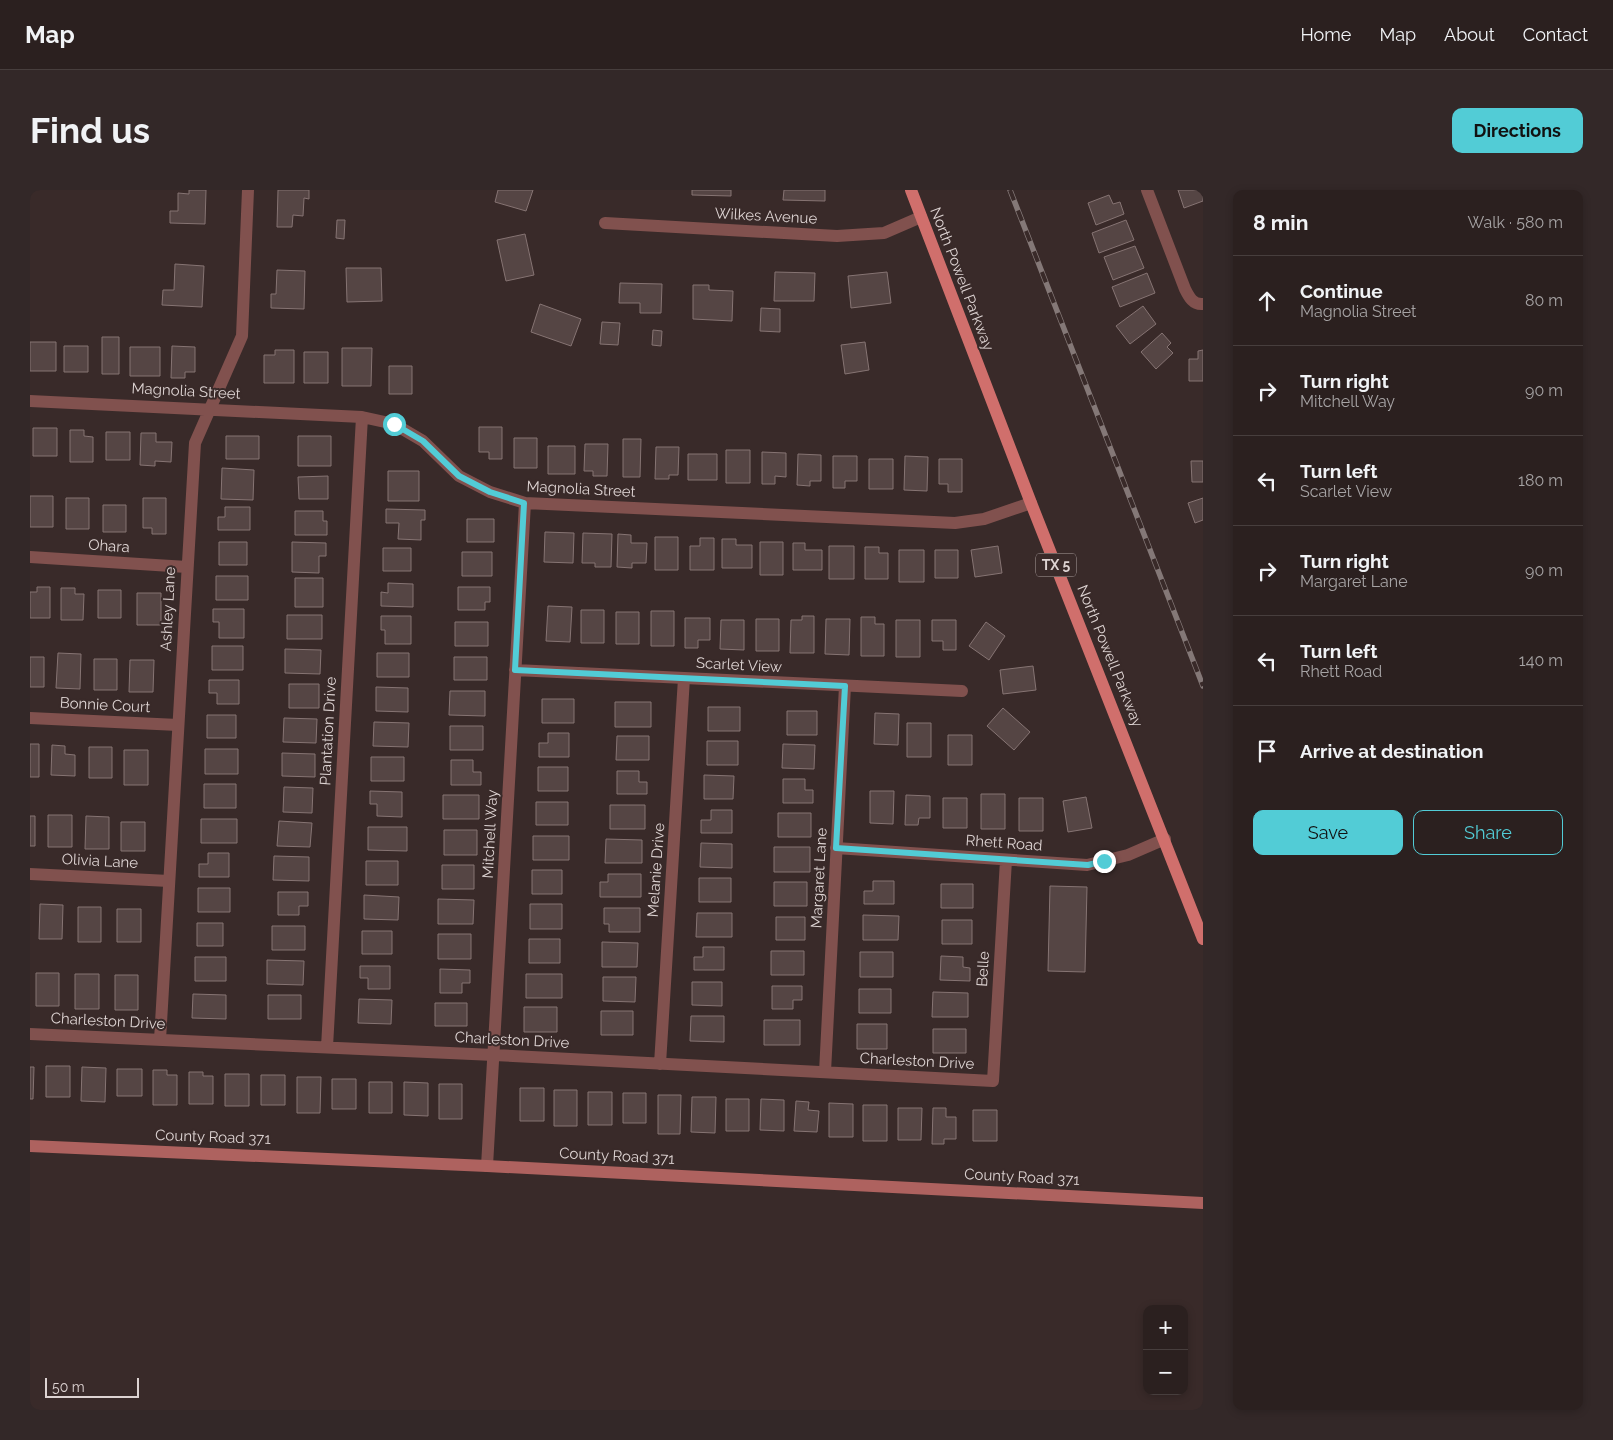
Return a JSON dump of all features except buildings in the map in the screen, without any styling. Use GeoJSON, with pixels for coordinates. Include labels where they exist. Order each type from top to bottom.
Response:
{"type":"FeatureCollection","features":[{"type":"Feature","properties":{"kind":"main road","name":"North Powell Parkway"},"geometry":{"type":"LineString","coordinates":[[911,190],[1031,503],[1203,939]]}},
{"type":"Feature","properties":{"kind":"street","name":"Ashley Lane"},"geometry":{"type":"LineString","coordinates":[[160,1040],[195,443],[242,336],[248,190]]}},
{"type":"Feature","properties":{"kind":"street"},"geometry":{"type":"LineString","coordinates":[[1147,190],[1184,289],[1191,300],[1200,304]]}},
{"type":"Feature","properties":{"kind":"street","name":"Wilkes Avenue"},"geometry":{"type":"LineString","coordinates":[[605,223],[837,236],[884,234],[921,217]]}},
{"type":"Feature","properties":{"kind":"street","name":"Magnolia Street"},"geometry":{"type":"LineString","coordinates":[[30,401],[209,408],[362,417],[394,424],[423,441],[459,476],[490,492],[524,503],[955,523],[984,519],[1031,503]]}},
{"type":"Feature","properties":{"kind":"street","name":"Plantation Drive"},"geometry":{"type":"LineString","coordinates":[[327,1047],[362,417]]}},
{"type":"Feature","properties":{"kind":"street","name":"Mitchell Way"},"geometry":{"type":"LineString","coordinates":[[487,1166],[524,503]]}},
{"type":"Feature","properties":{"kind":"street","name":"Ohara"},"geometry":{"type":"LineString","coordinates":[[30,557],[187,568]]}},
{"type":"Feature","properties":{"kind":"street","name":"Scarlet View"},"geometry":{"type":"LineString","coordinates":[[515,670],[962,691]]}},
{"type":"Feature","properties":{"kind":"street","name":"Melanie Drive"},"geometry":{"type":"LineString","coordinates":[[660,1064],[684,678]]}},
{"type":"Feature","properties":{"kind":"street","name":"Margaret Lane"},"geometry":{"type":"LineString","coordinates":[[825,1072],[845,686]]}},
{"type":"Feature","properties":{"kind":"street","name":"Bonnie Court"},"geometry":{"type":"LineString","coordinates":[[30,718],[178,725]]}},
{"type":"Feature","properties":{"kind":"street","name":"Rhett Road"},"geometry":{"type":"LineString","coordinates":[[836,848],[1088,865],[1128,855],[1165,839]]}},
{"type":"Feature","properties":{"kind":"street","name":"Belle"},"geometry":{"type":"LineString","coordinates":[[992,1081],[1006,860]]}},
{"type":"Feature","properties":{"kind":"street","name":"Olivia Lane"},"geometry":{"type":"LineString","coordinates":[[30,874],[169,881]]}},
{"type":"Feature","properties":{"kind":"street","name":"Charleston Drive"},"geometry":{"type":"LineString","coordinates":[[30,1034],[494,1055],[992,1081]]}},
{"type":"Feature","properties":{"kind":"street","name":"County Road 371"},"geometry":{"type":"LineString","coordinates":[[30,1146],[487,1166],[1203,1203]]}},
{"type":"Feature","properties":{"kind":"railway"},"geometry":{"type":"LineString","coordinates":[[1010,190],[1203,686]]}},
{"type":"Feature","properties":{"kind":"route"},"geometry":{"type":"LineString","coordinates":[[394,424],[423,441],[459,476],[490,492],[524,503],[515,670],[845,686],[836,848],[1088,865],[1104,861]]}}]}
